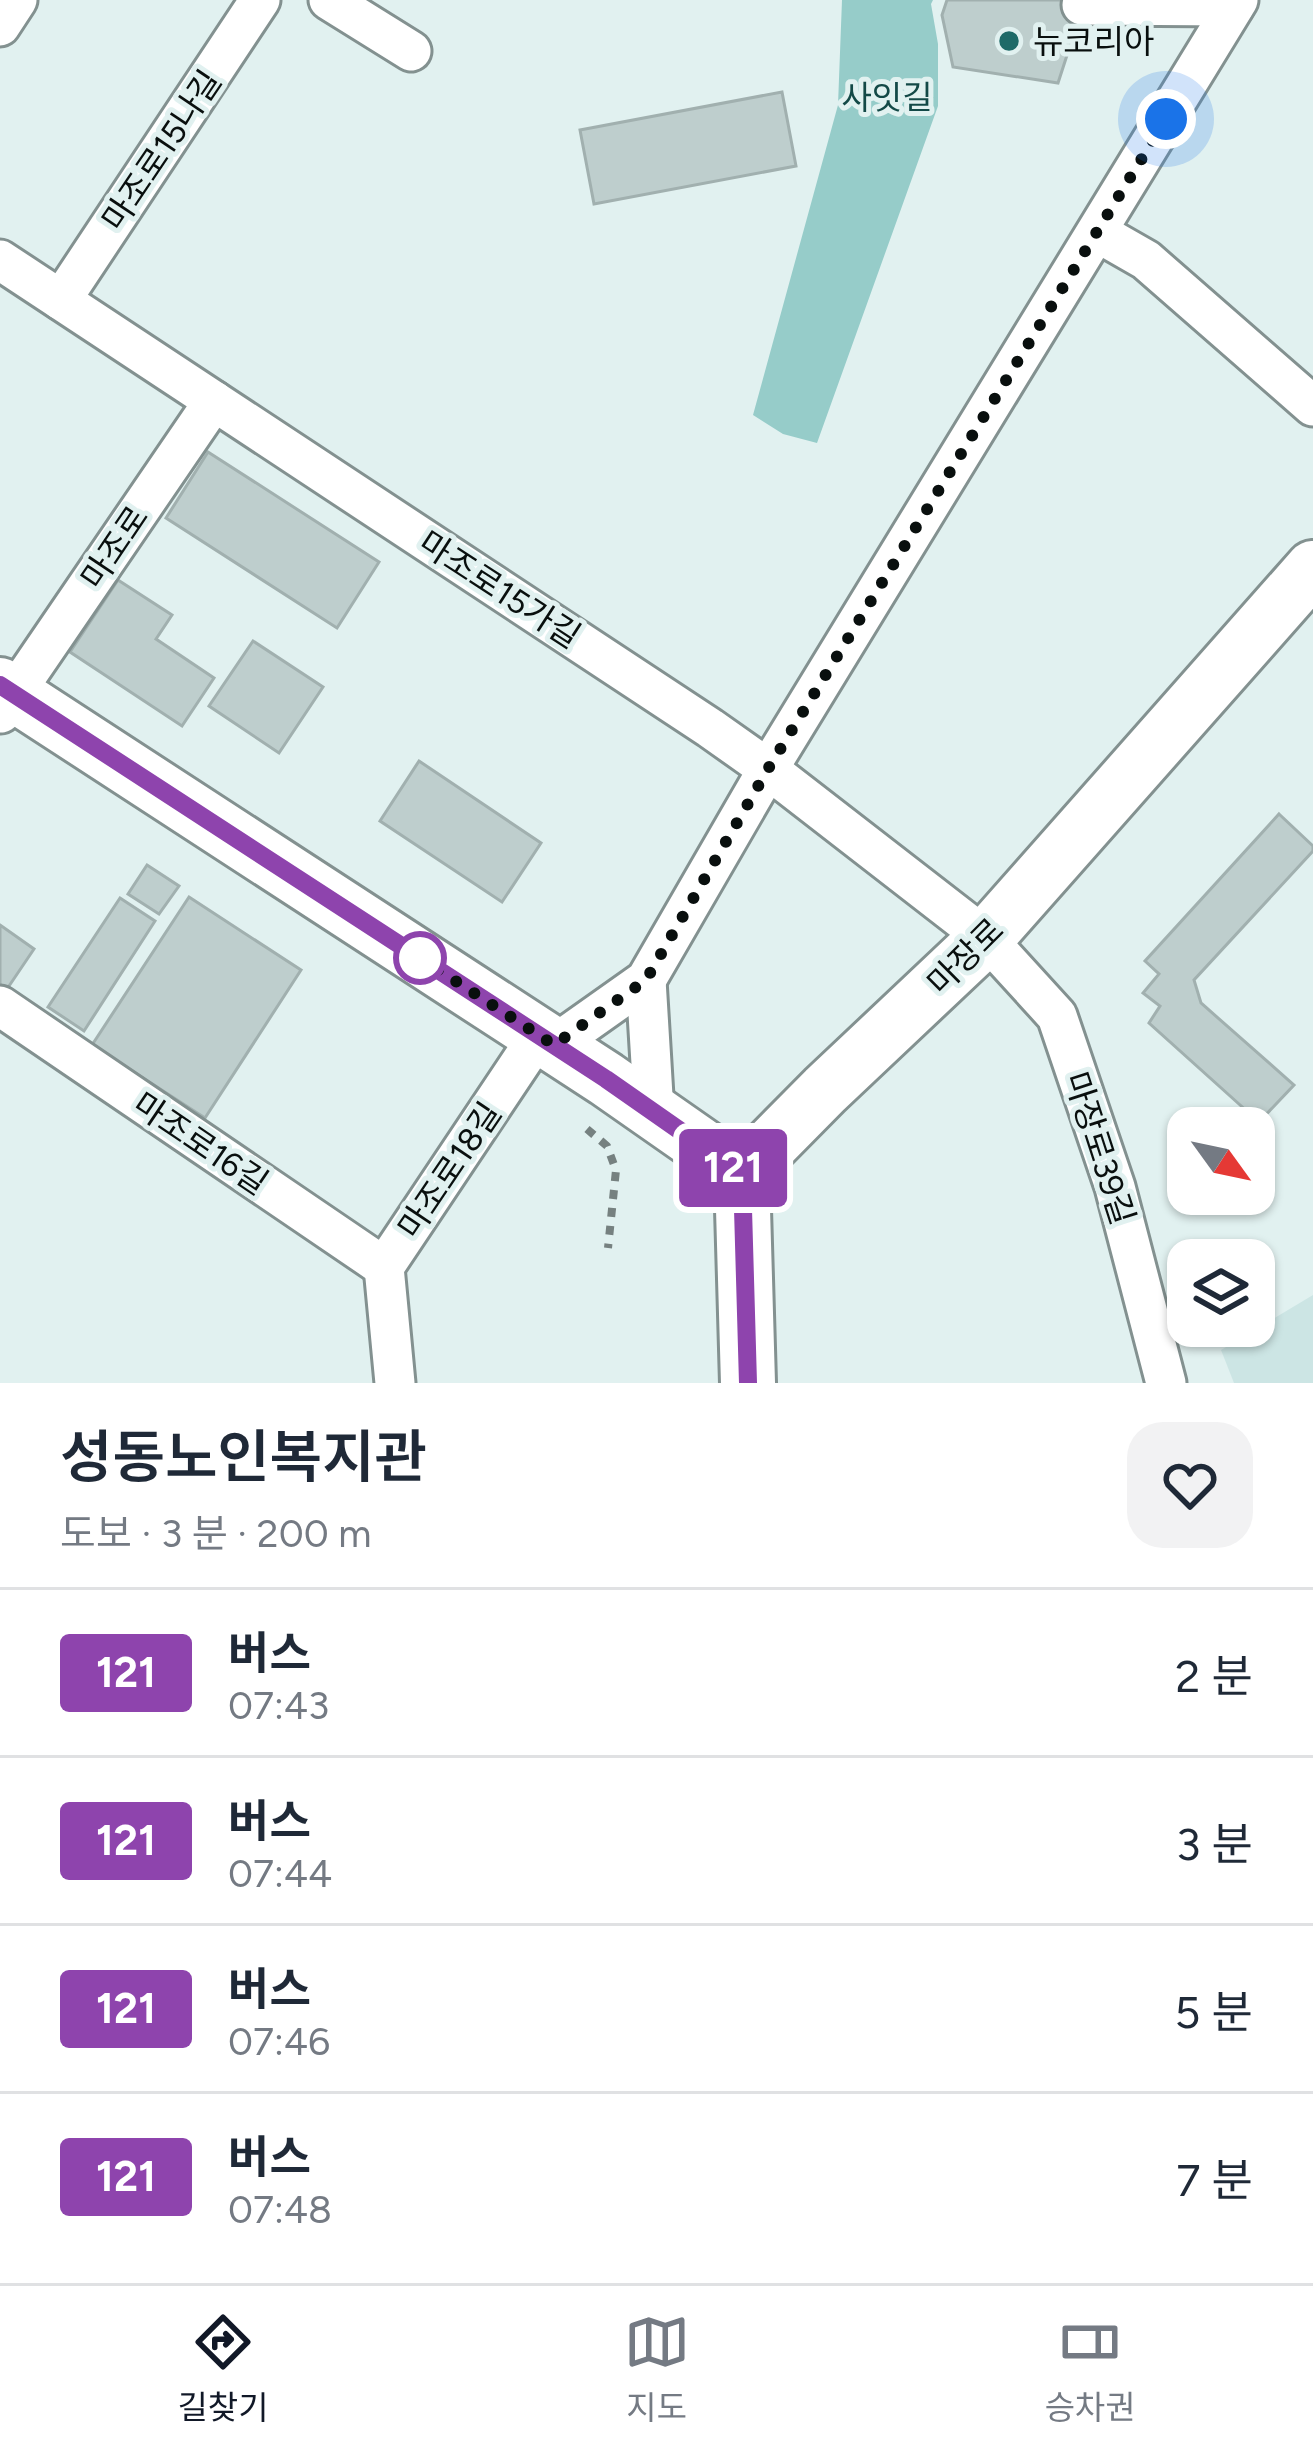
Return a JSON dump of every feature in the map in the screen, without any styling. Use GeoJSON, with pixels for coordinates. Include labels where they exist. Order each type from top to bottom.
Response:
{"type":"FeatureCollection","features":[{"type":"Feature","properties":{"kind":"main road","name":"마장로"},"geometry":{"type":"LineString","coordinates":[[742,1174],[986,938],[1313,568]]}},
{"type":"Feature","properties":{"kind":"main road","name":"마조로"},"geometry":{"type":"LineString","coordinates":[[4,698],[547,1040],[742,1174]]}},
{"type":"Feature","properties":{"kind":"main road"},"geometry":{"type":"LineString","coordinates":[[742,1174],[748,1383]]}},
{"type":"Feature","properties":{"kind":"street"},"geometry":{"type":"LineString","coordinates":[[0,26],[17,0]]}},
{"type":"Feature","properties":{"kind":"street","name":"마조로15나길"},"geometry":{"type":"LineString","coordinates":[[61,300],[260,0]]}},
{"type":"Feature","properties":{"kind":"street"},"geometry":{"type":"LineString","coordinates":[[329,0],[411,51]]}},
{"type":"Feature","properties":{"kind":"street"},"geometry":{"type":"LineString","coordinates":[[1082,5],[1236,3]]}},
{"type":"Feature","properties":{"kind":"street"},"geometry":{"type":"LineString","coordinates":[[547,1040],[646,980],[768,769],[1236,3]]}},
{"type":"Feature","properties":{"kind":"street"},"geometry":{"type":"LineString","coordinates":[[1097,232],[1146,260],[1313,406]]}},
{"type":"Feature","properties":{"kind":"street","name":"마조로15가길"},"geometry":{"type":"LineString","coordinates":[[0,260],[768,769],[986,938]]}},
{"type":"Feature","properties":{"kind":"street","name":"마조로"},"geometry":{"type":"LineString","coordinates":[[4,698],[214,400]]}},
{"type":"Feature","properties":{"kind":"street","name":"마장로39길"},"geometry":{"type":"LineString","coordinates":[[986,938],[1057,1016],[1115,1187],[1166,1383]]}},
{"type":"Feature","properties":{"kind":"street"},"geometry":{"type":"LineString","coordinates":[[646,980],[654,1112]]}},
{"type":"Feature","properties":{"kind":"street","name":"마조로16길"},"geometry":{"type":"LineString","coordinates":[[6,1024],[384,1268]]}},
{"type":"Feature","properties":{"kind":"street","name":"마조로18길"},"geometry":{"type":"LineString","coordinates":[[394,1383],[384,1268],[547,1040]]}},
{"type":"Feature","properties":{"kind":"path"},"geometry":{"type":"LineString","coordinates":[[575,1119],[607,1146],[616,1170],[608,1248]]}},
{"type":"Feature","properties":{"kind":"shaded area"},"geometry":{"type":"Polygon","coordinates":[[[1313,1295],[1313,1383],[1234,1383],[1221,1350],[1275,1347],[1275,1318],[1313,1295]]]}},
{"type":"Feature","properties":{"kind":"green space","name":"사잇길"},"geometry":{"type":"Polygon","coordinates":[[[842,0],[933,0],[938,106],[817,443],[783,434],[753,415],[838,105],[842,0]]]}},
{"type":"Feature","properties":{"kind":"building","name":"뉴코리아"},"geometry":{"type":"Polygon","coordinates":[[[947,0],[1082,0],[1058,83],[953,67],[942,15],[947,0]]]}},
{"type":"Feature","properties":{"kind":"building"},"geometry":{"type":"Polygon","coordinates":[[[782,92],[796,166],[594,204],[580,130],[782,92]]]}},
{"type":"Feature","properties":{"kind":"building"},"geometry":{"type":"Polygon","coordinates":[[[208,452],[379,562],[337,628],[166,518],[208,452]]]}},
{"type":"Feature","properties":{"kind":"building"},"geometry":{"type":"Polygon","coordinates":[[[118,580],[172,615],[156,639],[214,678],[182,726],[70,652],[118,580]]]}},
{"type":"Feature","properties":{"kind":"building"},"geometry":{"type":"Polygon","coordinates":[[[253,641],[323,687],[279,753],[209,706],[253,641]]]}},
{"type":"Feature","properties":{"kind":"building"},"geometry":{"type":"Polygon","coordinates":[[[419,761],[541,843],[502,902],[380,821],[419,761]]]}},
{"type":"Feature","properties":{"kind":"building"},"geometry":{"type":"Polygon","coordinates":[[[1279,814],[1313,846],[1194,980],[1201,1003],[1294,1085],[1273,1107],[1242,1107],[1149,1023],[1160,1006],[1143,993],[1159,974],[1145,961],[1279,814]]]}},
{"type":"Feature","properties":{"kind":"building"},"geometry":{"type":"Polygon","coordinates":[[[147,865],[179,886],[159,914],[128,894],[147,865]]]}},
{"type":"Feature","properties":{"kind":"building"},"geometry":{"type":"Polygon","coordinates":[[[189,897],[301,970],[205,1118],[92,1045],[189,897]]]}},
{"type":"Feature","properties":{"kind":"building"},"geometry":{"type":"Polygon","coordinates":[[[120,898],[155,921],[84,1031],[48,1007],[120,898]]]}},
{"type":"Feature","properties":{"kind":"building"},"geometry":{"type":"Polygon","coordinates":[[[0,925],[34,949],[7,989],[0,984],[0,925]]]}},
{"type":"Feature","properties":{"kind":"bus line","name":"121"},"geometry":{"type":"LineString","coordinates":[[0,685],[606,1079],[742,1174],[748,1383]]}},
{"type":"Feature","properties":{"kind":"place","name":"뉴코리아"},"geometry":{"type":"Point","coordinates":[1009,41]}},
{"type":"Feature","properties":{"kind":"route"},"geometry":{"type":"LineString","coordinates":[[420,958],[554,1045],[646,980],[768,769],[1166,119]]}}]}
